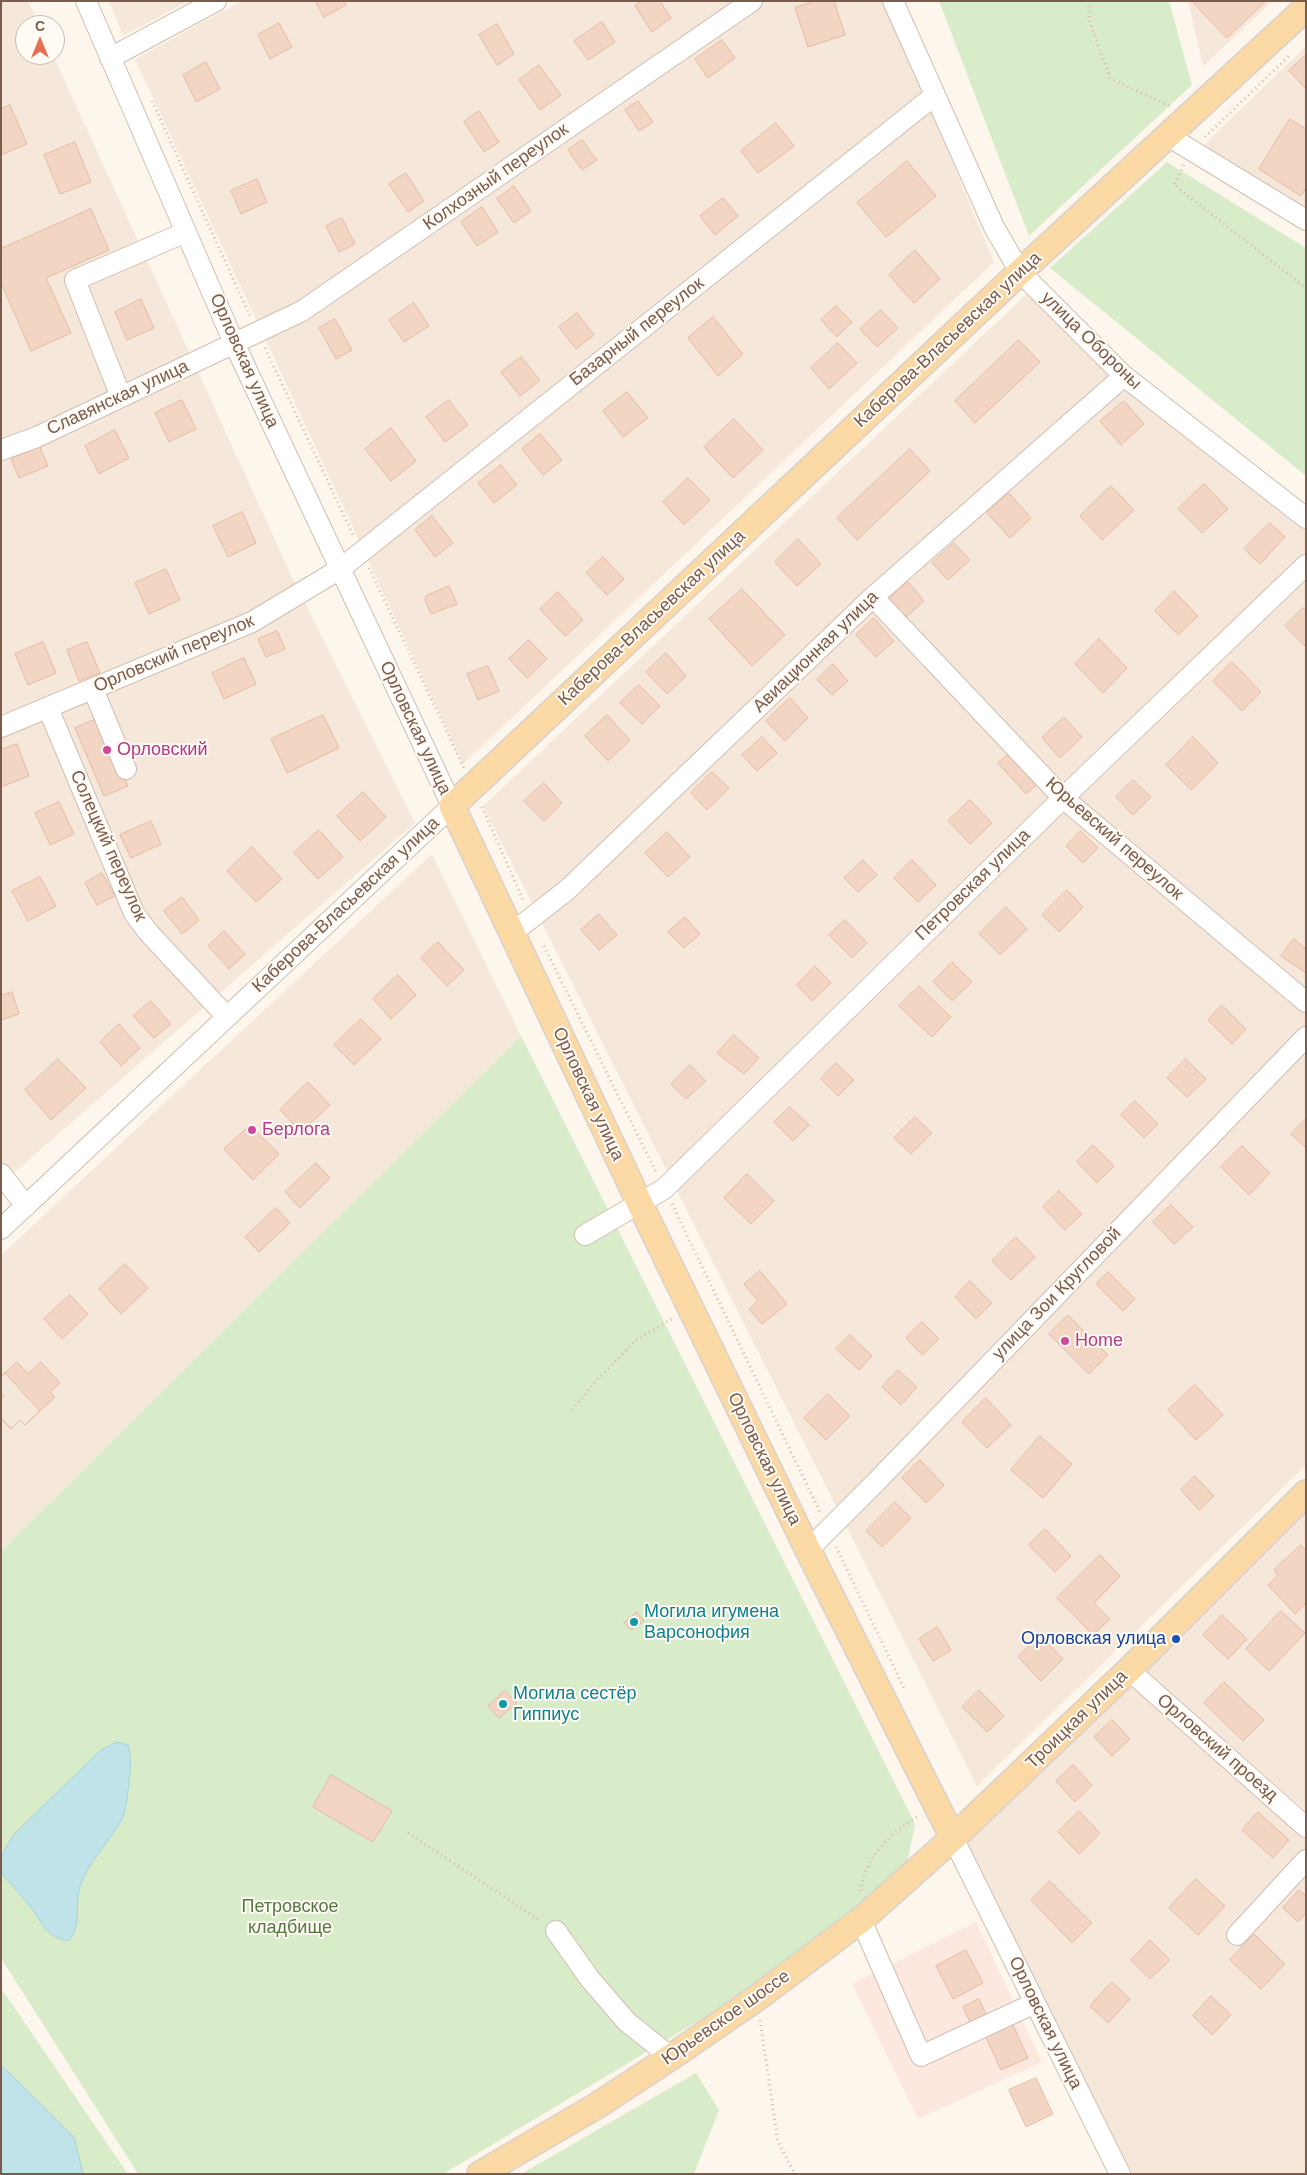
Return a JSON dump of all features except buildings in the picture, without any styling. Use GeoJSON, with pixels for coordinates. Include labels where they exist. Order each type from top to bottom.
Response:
{"type":"FeatureCollection","features":[{"type":"Feature","properties":{"kind":"main road","name":"Каберова-Власьевская улица"},"geometry":{"type":"LineString","coordinates":[[452,806],[1020,272],[1306,8]]}},
{"type":"Feature","properties":{"kind":"main road","name":"Орловская улица"},"geometry":{"type":"LineString","coordinates":[[452,806],[640,1204],[808,1550],[953,1838]]}},
{"type":"Feature","properties":{"kind":"main road","name":"Троицкая улица"},"geometry":{"type":"LineString","coordinates":[[953,1838],[1129,1670],[1306,1493]]}},
{"type":"Feature","properties":{"kind":"main road","name":"Юрьевское шоссе"},"geometry":{"type":"LineString","coordinates":[[480,2174],[598,2105],[757,1998],[861,1920],[953,1838]]}},
{"type":"Feature","properties":{"kind":"street","name":"Орловская улица"},"geometry":{"type":"LineString","coordinates":[[86,1],[234,343],[452,806]]}},
{"type":"Feature","properties":{"kind":"street"},"geometry":{"type":"LineString","coordinates":[[110,58],[216,1]]}},
{"type":"Feature","properties":{"kind":"street","name":"Колхозный переулок"},"geometry":{"type":"LineString","coordinates":[[234,343],[302,311],[752,1]]}},
{"type":"Feature","properties":{"kind":"street","name":"улица Обороны"},"geometry":{"type":"LineString","coordinates":[[893,1],[994,227],[1020,272],[1124,376],[1306,518]]}},
{"type":"Feature","properties":{"kind":"street","name":"Базарный переулок"},"geometry":{"type":"LineString","coordinates":[[340,569],[934,96]]}},
{"type":"Feature","properties":{"kind":"street"},"geometry":{"type":"LineString","coordinates":[[1168,136],[1303,212]]}},
{"type":"Feature","properties":{"kind":"street"},"geometry":{"type":"LineString","coordinates":[[121,397],[75,280],[186,232]]}},
{"type":"Feature","properties":{"kind":"street","name":"Славянская улица"},"geometry":{"type":"LineString","coordinates":[[1,450],[37,437],[234,343]]}},
{"type":"Feature","properties":{"kind":"street","name":"Авиационная улица"},"geometry":{"type":"LineString","coordinates":[[512,933],[567,890],[873,597],[1124,376]]}},
{"type":"Feature","properties":{"kind":"street","name":"Петровская улица"},"geometry":{"type":"LineString","coordinates":[[585,1235],[664,1189],[1063,798],[1306,565]]}},
{"type":"Feature","properties":{"kind":"street","name":"Орловский переулок"},"geometry":{"type":"LineString","coordinates":[[1,727],[252,622],[340,569]]}},
{"type":"Feature","properties":{"kind":"street","name":"Юрьевский переулок"},"geometry":{"type":"LineString","coordinates":[[873,597],[1063,798],[1306,1002]]}},
{"type":"Feature","properties":{"kind":"street"},"geometry":{"type":"LineString","coordinates":[[93,689],[126,769]]}},
{"type":"Feature","properties":{"kind":"street","name":"Солецкий переулок"},"geometry":{"type":"LineString","coordinates":[[48,708],[134,913],[148,932],[227,1017]]}},
{"type":"Feature","properties":{"kind":"street","name":"Каберова-Власьевская улица"},"geometry":{"type":"LineString","coordinates":[[1,1230],[452,806]]}},
{"type":"Feature","properties":{"kind":"street","name":"улица Зои Кругловой"},"geometry":{"type":"LineString","coordinates":[[808,1550],[1306,1037]]}},
{"type":"Feature","properties":{"kind":"street"},"geometry":{"type":"LineString","coordinates":[[1,1174],[26,1206]]}},
{"type":"Feature","properties":{"kind":"street","name":"Орловский проезд"},"geometry":{"type":"LineString","coordinates":[[1129,1670],[1306,1826]]}},
{"type":"Feature","properties":{"kind":"street","name":"Орловская улица"},"geometry":{"type":"LineString","coordinates":[[953,1838],[1120,2174]]}},
{"type":"Feature","properties":{"kind":"street"},"geometry":{"type":"LineString","coordinates":[[1237,1935],[1306,1860]]}},
{"type":"Feature","properties":{"kind":"street"},"geometry":{"type":"LineString","coordinates":[[861,1920],[921,2056],[1035,2002]]}},
{"type":"Feature","properties":{"kind":"street"},"geometry":{"type":"LineString","coordinates":[[556,1932],[590,1979],[627,2022],[671,2057]]}},
{"type":"Feature","properties":{"kind":"path"},"geometry":{"type":"LineString","coordinates":[[1089,1],[1089,19],[1110,78],[1190,116]]}},
{"type":"Feature","properties":{"kind":"path"},"geometry":{"type":"LineString","coordinates":[[572,1410],[597,1380],[636,1340],[691,1308]]}},
{"type":"Feature","properties":{"kind":"path"},"geometry":{"type":"LineString","coordinates":[[408,1833],[556,1932]]}},
{"type":"Feature","properties":{"kind":"path"},"geometry":{"type":"LineString","coordinates":[[757,1998],[778,2142],[795,2174]]}},
{"type":"Feature","properties":{"kind":"shaded area"},"geometry":{"type":"Polygon","coordinates":[[[1,1],[28,1],[34,15],[15,15],[15,65],[58,65],[292,577],[415,823],[9,1177],[1,1159],[1,1]]]}},
{"type":"Feature","properties":{"kind":"shaded area"},"geometry":{"type":"Polygon","coordinates":[[[109,1],[188,1],[123,36],[109,1]]]}},
{"type":"Feature","properties":{"kind":"shaded area"},"geometry":{"type":"Polygon","coordinates":[[[242,1],[885,1],[994,262],[463,764],[135,59],[242,1]]]}},
{"type":"Feature","properties":{"kind":"shaded area"},"geometry":{"type":"Polygon","coordinates":[[[1188,1],[1273,1],[1203,66],[1188,1]]]}},
{"type":"Feature","properties":{"kind":"shaded area"},"geometry":{"type":"Polygon","coordinates":[[[1306,46],[1306,210],[1203,146],[1306,46]]]}},
{"type":"Feature","properties":{"kind":"shaded area"},"geometry":{"type":"Polygon","coordinates":[[[1029,292],[1125,386],[1306,530],[1306,1465],[977,1786],[483,806],[1029,292]]]}},
{"type":"Feature","properties":{"kind":"shaded area"},"geometry":{"type":"Polygon","coordinates":[[[432,854],[521,1036],[1,1551],[1,1255],[432,854]]]}},
{"type":"Feature","properties":{"kind":"shaded area"},"geometry":{"type":"Polygon","coordinates":[[[1306,1509],[1306,1811],[1142,1669],[1306,1509]]]}},
{"type":"Feature","properties":{"kind":"shaded area"},"geometry":{"type":"Polygon","coordinates":[[[1128,1680],[1306,1836],[1306,2174],[1132,2174],[960,1839],[1128,1680]]]}},
{"type":"Feature","properties":{"kind":"shaded area"},"geometry":{"type":"Polygon","coordinates":[[[976,1922],[1042,2062],[918,2119],[852,1984],[976,1922]]]}},
{"type":"Feature","properties":{"kind":"green space"},"geometry":{"type":"Polygon","coordinates":[[[939,1],[1169,1],[1192,85],[1029,236],[939,1]]]}},
{"type":"Feature","properties":{"kind":"green space"},"geometry":{"type":"Polygon","coordinates":[[[1167,162],[1306,248],[1306,476],[1050,268],[1167,162]]]}},
{"type":"Feature","properties":{"kind":"green space","name":"Петровское кладбище"},"geometry":{"type":"Polygon","coordinates":[[[521,1036],[915,1824],[906,1869],[745,1993],[443,2174],[138,2174],[1,1958],[1,1551],[521,1036]]]}},
{"type":"Feature","properties":{"kind":"green space"},"geometry":{"type":"Polygon","coordinates":[[[1,1988],[128,2174],[1,2174],[1,1988]]]}},
{"type":"Feature","properties":{"kind":"green space"},"geometry":{"type":"Polygon","coordinates":[[[696,2073],[719,2110],[694,2174],[521,2174],[696,2073]]]}},
{"type":"Feature","properties":{"kind":"water"},"geometry":{"type":"Polygon","coordinates":[[[117,1742],[128,1745],[130,1755],[129,1783],[124,1812],[121,1821],[80,1886],[77,1922],[73,1935],[68,1941],[46,1930],[28,1904],[1,1873],[1,1856],[14,1834],[101,1750],[117,1742]]]}},
{"type":"Feature","properties":{"kind":"water"},"geometry":{"type":"Polygon","coordinates":[[[1,2065],[74,2137],[83,2174],[1,2174],[1,2065]]]}},
{"type":"Feature","properties":{"kind":"place","name":"Орловский"},"geometry":{"type":"Point","coordinates":[107,750]}},
{"type":"Feature","properties":{"kind":"place","name":"Берлога"},"geometry":{"type":"Point","coordinates":[252,1130]}},
{"type":"Feature","properties":{"kind":"place","name":"Home"},"geometry":{"type":"Point","coordinates":[1065,1341]}},
{"type":"Feature","properties":{"kind":"place","name":"Могила игумена Варсонофия"},"geometry":{"type":"Point","coordinates":[634,1622]}},
{"type":"Feature","properties":{"kind":"place","name":"Орловская улица"},"geometry":{"type":"Point","coordinates":[1176,1639]}},
{"type":"Feature","properties":{"kind":"place","name":"Могила сестёр Гиппиус"},"geometry":{"type":"Point","coordinates":[503,1704]}}]}
